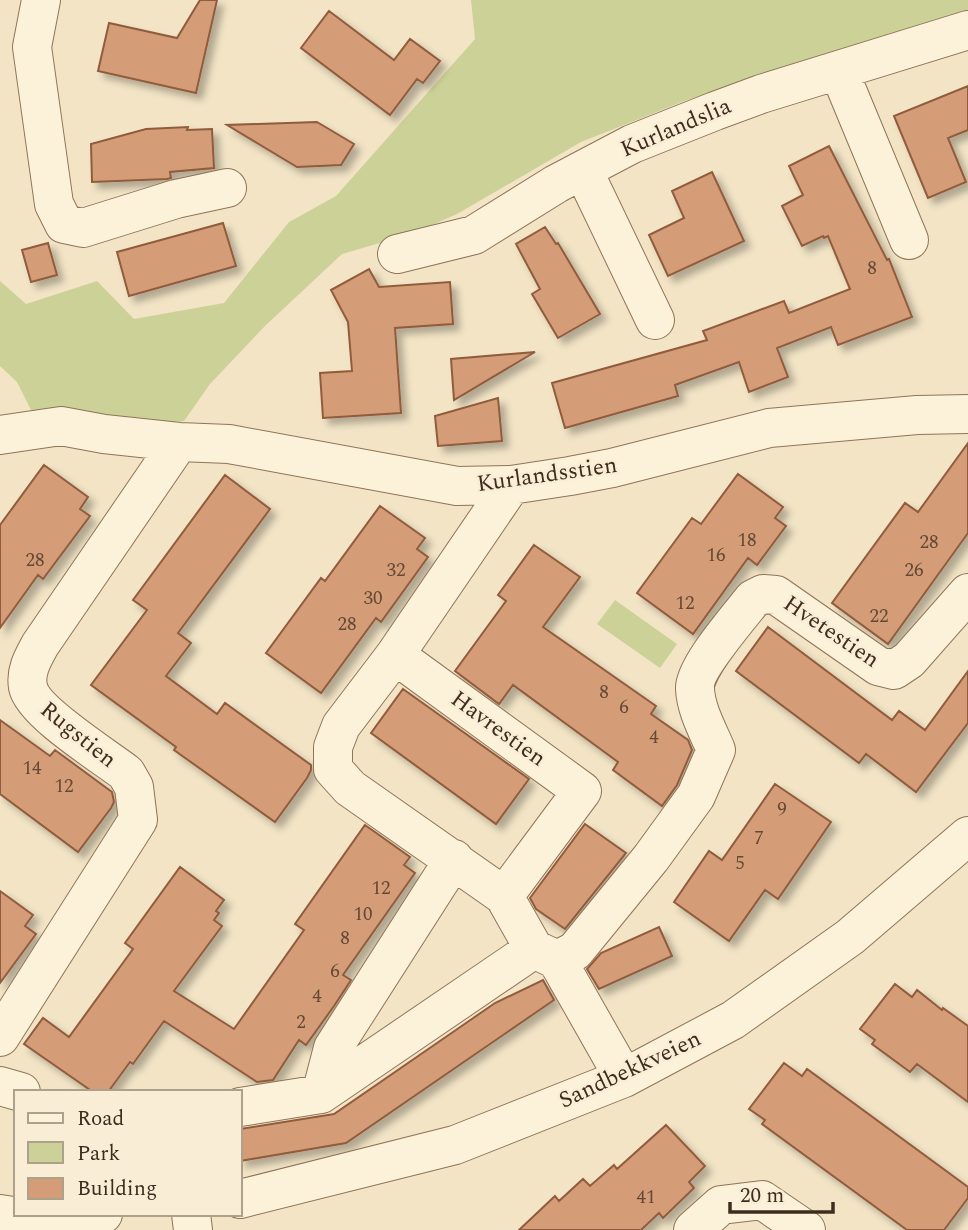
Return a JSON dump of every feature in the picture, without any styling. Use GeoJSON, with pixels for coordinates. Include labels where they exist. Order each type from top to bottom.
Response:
{"type":"FeatureCollection","features":[{"type":"Feature","properties":{"kind":"street"},"geometry":{"type":"LineString","coordinates":[[41,0],[32,47],[54,205],[64,224],[83,228],[176,199],[227,188]]}},
{"type":"Feature","properties":{"kind":"street","name":"Kurlandslia"},"geometry":{"type":"LineString","coordinates":[[397,254],[474,235],[556,184],[632,144],[715,111],[761,94],[968,30]]}},
{"type":"Feature","properties":{"kind":"street"},"geometry":{"type":"LineString","coordinates":[[839,71],[909,240]]}},
{"type":"Feature","properties":{"kind":"street"},"geometry":{"type":"LineString","coordinates":[[583,170],[655,320]]}},
{"type":"Feature","properties":{"kind":"street","name":"Kurlandsstien"},"geometry":{"type":"LineString","coordinates":[[0,435],[61,426],[104,434],[229,444],[457,486],[510,485],[612,468],[769,428],[917,415],[968,414]]}},
{"type":"Feature","properties":{"kind":"street","name":"Rugstien"},"geometry":{"type":"LineString","coordinates":[[2,1034],[138,820],[134,787],[126,773],[41,709],[14,684],[29,666],[40,645],[179,442]]}},
{"type":"Feature","properties":{"kind":"street"},"geometry":{"type":"LineString","coordinates":[[510,485],[395,655],[341,726],[333,747],[333,769],[350,788],[504,896],[546,954],[624,1078]]}},
{"type":"Feature","properties":{"kind":"street","name":"Hvetestien"},"geometry":{"type":"LineString","coordinates":[[546,954],[575,951],[651,858],[696,796],[716,750],[699,708],[694,686],[708,657],[753,599],[764,594],[776,595],[878,666],[894,670],[909,660],[968,593]]}},
{"type":"Feature","properties":{"kind":"street","name":"Havrestien"},"geometry":{"type":"LineString","coordinates":[[395,655],[582,790],[504,896]]}},
{"type":"Feature","properties":{"kind":"street","name":"Sandbekkveien"},"geometry":{"type":"LineString","coordinates":[[242,1198],[455,1145],[624,1078],[733,1020],[850,937],[968,836]]}},
{"type":"Feature","properties":{"kind":"street"},"geometry":{"type":"LineString","coordinates":[[321,1094],[333,1048],[444,853]]}},
{"type":"Feature","properties":{"kind":"street"},"geometry":{"type":"LineString","coordinates":[[242,1107],[321,1094],[546,954]]}},
{"type":"Feature","properties":{"kind":"street"},"geometry":{"type":"LineString","coordinates":[[692,1230],[721,1205],[762,1200],[806,1230]]}},
{"type":"Feature","properties":{"kind":"street"},"geometry":{"type":"LineString","coordinates":[[0,1214],[19,1217],[47,1216]]}},
{"type":"Feature","properties":{"kind":"green space"},"geometry":{"type":"Polygon","coordinates":[[[471,0],[968,0],[968,10],[687,100],[581,142],[457,214],[414,233],[342,254],[265,326],[210,384],[184,421],[151,425],[39,426],[17,382],[0,366],[0,281],[26,304],[97,281],[134,319],[224,303],[289,222],[336,196],[475,39],[471,0]]]}},
{"type":"Feature","properties":{"kind":"green space"},"geometry":{"type":"Polygon","coordinates":[[[615,600],[677,644],[660,668],[597,624],[615,600]]]}},
{"type":"Feature","properties":{"kind":"building"},"geometry":{"type":"Polygon","coordinates":[[[200,0],[217,0],[196,93],[98,71],[109,23],[177,38],[200,0]]]}},
{"type":"Feature","properties":{"kind":"building"},"geometry":{"type":"Polygon","coordinates":[[[329,11],[394,60],[410,39],[440,61],[423,83],[417,79],[390,115],[301,48],[329,11]]]}},
{"type":"Feature","properties":{"kind":"building"},"geometry":{"type":"Polygon","coordinates":[[[968,86],[968,130],[948,138],[966,182],[928,198],[894,116],[968,86]]]}},
{"type":"Feature","properties":{"kind":"building"},"geometry":{"type":"Polygon","coordinates":[[[317,122],[354,144],[341,165],[297,167],[227,125],[317,122]]]}},
{"type":"Feature","properties":{"kind":"building"},"geometry":{"type":"Polygon","coordinates":[[[188,127],[187,130],[212,129],[214,168],[170,172],[171,178],[167,179],[92,182],[91,144],[146,129],[188,127]]]}},
{"type":"Feature","properties":{"kind":"building"},"geometry":{"type":"Polygon","coordinates":[[[829,146],[887,260],[889,259],[912,317],[838,345],[831,327],[777,348],[788,377],[749,392],[739,362],[675,385],[678,396],[565,428],[552,383],[707,340],[703,331],[784,301],[789,313],[850,289],[828,236],[802,246],[782,206],[803,195],[789,166],[829,146]]]}},
{"type":"Feature","properties":{"kind":"building"},"geometry":{"type":"Polygon","coordinates":[[[712,172],[744,241],[668,276],[649,235],[684,218],[672,191],[712,172]]]}},
{"type":"Feature","properties":{"kind":"building"},"geometry":{"type":"Polygon","coordinates":[[[223,223],[236,266],[129,296],[117,252],[223,223]]]}},
{"type":"Feature","properties":{"kind":"building"},"geometry":{"type":"Polygon","coordinates":[[[545,227],[556,244],[558,243],[600,314],[558,338],[532,294],[540,289],[516,244],[545,227]]]}},
{"type":"Feature","properties":{"kind":"building"},"geometry":{"type":"Polygon","coordinates":[[[48,243],[57,275],[31,282],[22,250],[48,243]]]}},
{"type":"Feature","properties":{"kind":"building"},"geometry":{"type":"Polygon","coordinates":[[[369,269],[379,287],[450,282],[453,324],[395,328],[401,413],[323,418],[320,373],[352,371],[348,322],[331,290],[369,269]]]}},
{"type":"Feature","properties":{"kind":"building"},"geometry":{"type":"Polygon","coordinates":[[[535,352],[454,400],[451,359],[535,352]]]}},
{"type":"Feature","properties":{"kind":"building"},"geometry":{"type":"Polygon","coordinates":[[[498,398],[502,441],[438,446],[435,416],[498,398]]]}},
{"type":"Feature","properties":{"kind":"building"},"geometry":{"type":"Polygon","coordinates":[[[968,443],[968,533],[888,644],[832,603],[905,503],[918,512],[968,443]]]}},
{"type":"Feature","properties":{"kind":"building"},"geometry":{"type":"Polygon","coordinates":[[[44,465],[88,497],[80,509],[90,516],[43,579],[38,575],[0,628],[0,525],[44,465]]]}},
{"type":"Feature","properties":{"kind":"building"},"geometry":{"type":"Polygon","coordinates":[[[738,474],[783,507],[775,518],[786,526],[757,565],[748,558],[693,634],[637,593],[692,518],[701,524],[738,474]]]}},
{"type":"Feature","properties":{"kind":"building"},"geometry":{"type":"Polygon","coordinates":[[[225,475],[270,509],[178,633],[191,643],[166,676],[217,714],[225,703],[311,765],[307,778],[275,822],[174,750],[176,747],[91,685],[147,610],[133,600],[225,475]]]}},
{"type":"Feature","properties":{"kind":"building"},"geometry":{"type":"Polygon","coordinates":[[[380,506],[425,538],[417,549],[428,557],[381,622],[376,618],[321,693],[266,653],[321,578],[325,581],[380,506]]]}},
{"type":"Feature","properties":{"kind":"building"},"geometry":{"type":"Polygon","coordinates":[[[534,545],[580,577],[543,627],[656,706],[651,714],[688,740],[692,750],[677,785],[662,806],[613,770],[618,762],[513,685],[499,704],[455,671],[506,601],[498,595],[534,545]]]}},
{"type":"Feature","properties":{"kind":"building"},"geometry":{"type":"Polygon","coordinates":[[[768,627],[892,720],[899,711],[925,730],[968,671],[968,723],[916,792],[866,754],[859,763],[736,671],[768,627]]]}},
{"type":"Feature","properties":{"kind":"building"},"geometry":{"type":"Polygon","coordinates":[[[403,689],[529,779],[496,824],[371,733],[403,689]]]}},
{"type":"Feature","properties":{"kind":"building"},"geometry":{"type":"Polygon","coordinates":[[[0,720],[50,756],[55,750],[112,792],[114,802],[111,808],[78,852],[0,794],[0,720]]]}},
{"type":"Feature","properties":{"kind":"building"},"geometry":{"type":"Polygon","coordinates":[[[775,784],[831,822],[778,899],[765,890],[729,941],[674,902],[709,851],[722,860],[775,784]]]}},
{"type":"Feature","properties":{"kind":"building"},"geometry":{"type":"Polygon","coordinates":[[[585,824],[626,853],[565,929],[536,909],[530,898],[585,824]]]}},
{"type":"Feature","properties":{"kind":"building"},"geometry":{"type":"Polygon","coordinates":[[[365,825],[410,857],[404,865],[415,873],[343,975],[351,980],[306,1045],[299,1040],[273,1080],[257,1082],[164,1021],[133,1064],[130,1062],[109,1090],[90,1090],[24,1044],[43,1018],[69,1037],[133,949],[125,943],[180,867],[224,900],[216,911],[219,913],[214,920],[222,926],[174,991],[234,1029],[304,930],[295,924],[365,825]]]}},
{"type":"Feature","properties":{"kind":"building"},"geometry":{"type":"Polygon","coordinates":[[[0,891],[33,915],[25,926],[36,934],[0,983],[0,891]]]}},
{"type":"Feature","properties":{"kind":"building"},"geometry":{"type":"Polygon","coordinates":[[[659,927],[672,956],[599,989],[587,969],[601,953],[659,927]]]}},
{"type":"Feature","properties":{"kind":"building"},"geometry":{"type":"Polygon","coordinates":[[[543,980],[554,1000],[346,1143],[242,1161],[242,1129],[334,1114],[495,1003],[543,980]]]}},
{"type":"Feature","properties":{"kind":"building"},"geometry":{"type":"Polygon","coordinates":[[[895,984],[912,997],[917,990],[968,1026],[968,1102],[917,1064],[910,1072],[872,1044],[875,1040],[860,1029],[895,984]]]}},
{"type":"Feature","properties":{"kind":"building"},"geometry":{"type":"Polygon","coordinates":[[[784,1063],[802,1076],[807,1069],[968,1187],[968,1198],[944,1230],[907,1230],[762,1124],[765,1120],[749,1109],[784,1063]]]}},
{"type":"Feature","properties":{"kind":"building"},"geometry":{"type":"Polygon","coordinates":[[[666,1125],[705,1166],[689,1182],[694,1188],[663,1218],[659,1213],[641,1230],[519,1230],[555,1196],[559,1201],[583,1179],[590,1186],[614,1165],[617,1169],[666,1125]]]}}]}
